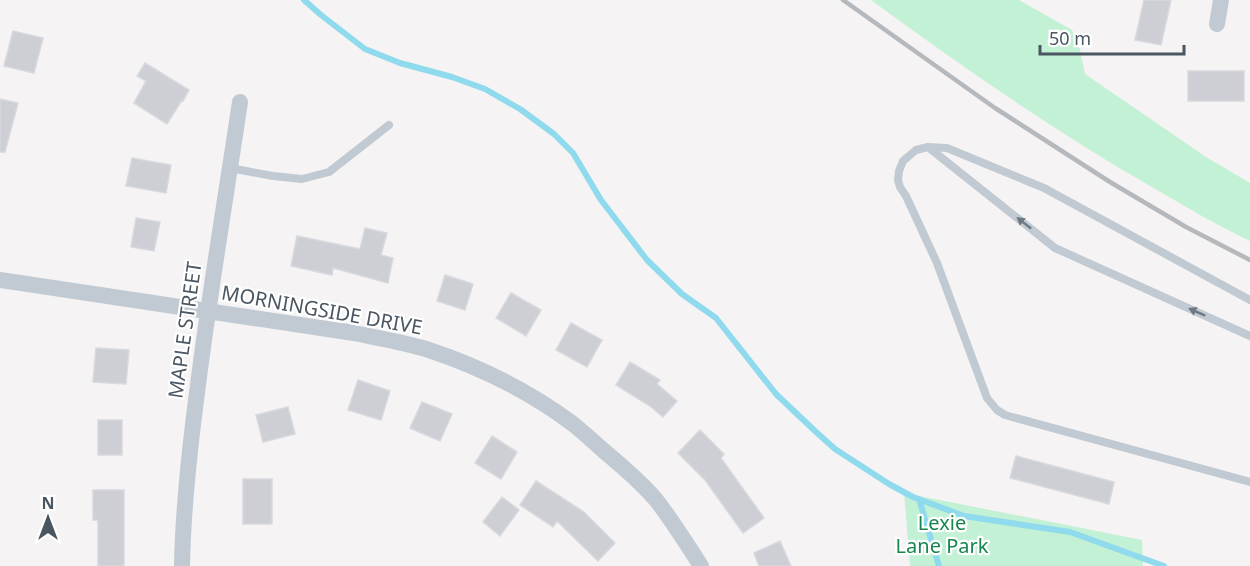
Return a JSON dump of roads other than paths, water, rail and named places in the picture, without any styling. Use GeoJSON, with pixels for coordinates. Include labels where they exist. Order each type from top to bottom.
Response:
{"type":"FeatureCollection","features":[{"type":"Feature","properties":{"kind":"street"},"geometry":{"type":"LineString","coordinates":[[1217,24],[1221,0]]}},
{"type":"Feature","properties":{"kind":"street","name":"MAPLE STREET"},"geometry":{"type":"LineString","coordinates":[[182,566],[189,456],[207,311],[240,102]]}},
{"type":"Feature","properties":{"kind":"street","name":"MORNINGSIDE DRIVE"},"geometry":{"type":"LineString","coordinates":[[0,280],[389,340],[459,361],[534,398],[572,424],[620,464],[656,500],[701,566]]}},
{"type":"Feature","properties":{"kind":"lane"},"geometry":{"type":"LineString","coordinates":[[230,168],[302,179],[329,172],[389,125]]}},
{"type":"Feature","properties":{"kind":"lane"},"geometry":{"type":"LineString","coordinates":[[928,147],[1055,248],[1250,336]]}},
{"type":"Feature","properties":{"kind":"lane"},"geometry":{"type":"LineString","coordinates":[[1250,300],[1044,188],[947,148],[928,147],[915,150],[903,160],[898,171],[900,188],[938,263],[987,398],[997,410],[1005,415],[1250,482]]}},
{"type":"Feature","properties":{"kind":"waterway"},"geometry":{"type":"LineString","coordinates":[[304,0],[365,49],[400,63],[452,77],[485,89],[520,109],[554,134],[573,153],[601,200],[647,260],[682,294],[716,318],[776,394],[835,449],[913,497],[964,516],[1070,532],[1164,566]]}},
{"type":"Feature","properties":{"kind":"waterway"},"geometry":{"type":"LineString","coordinates":[[919,499],[939,566]]}},
{"type":"Feature","properties":{"kind":"railway"},"geometry":{"type":"LineString","coordinates":[[843,0],[995,108],[1110,182],[1186,227],[1250,260]]}},
{"type":"Feature","properties":{"kind":"park label","name":"Lexie Lane Park"},"geometry":{"type":"Point","coordinates":[942,534]}}]}
